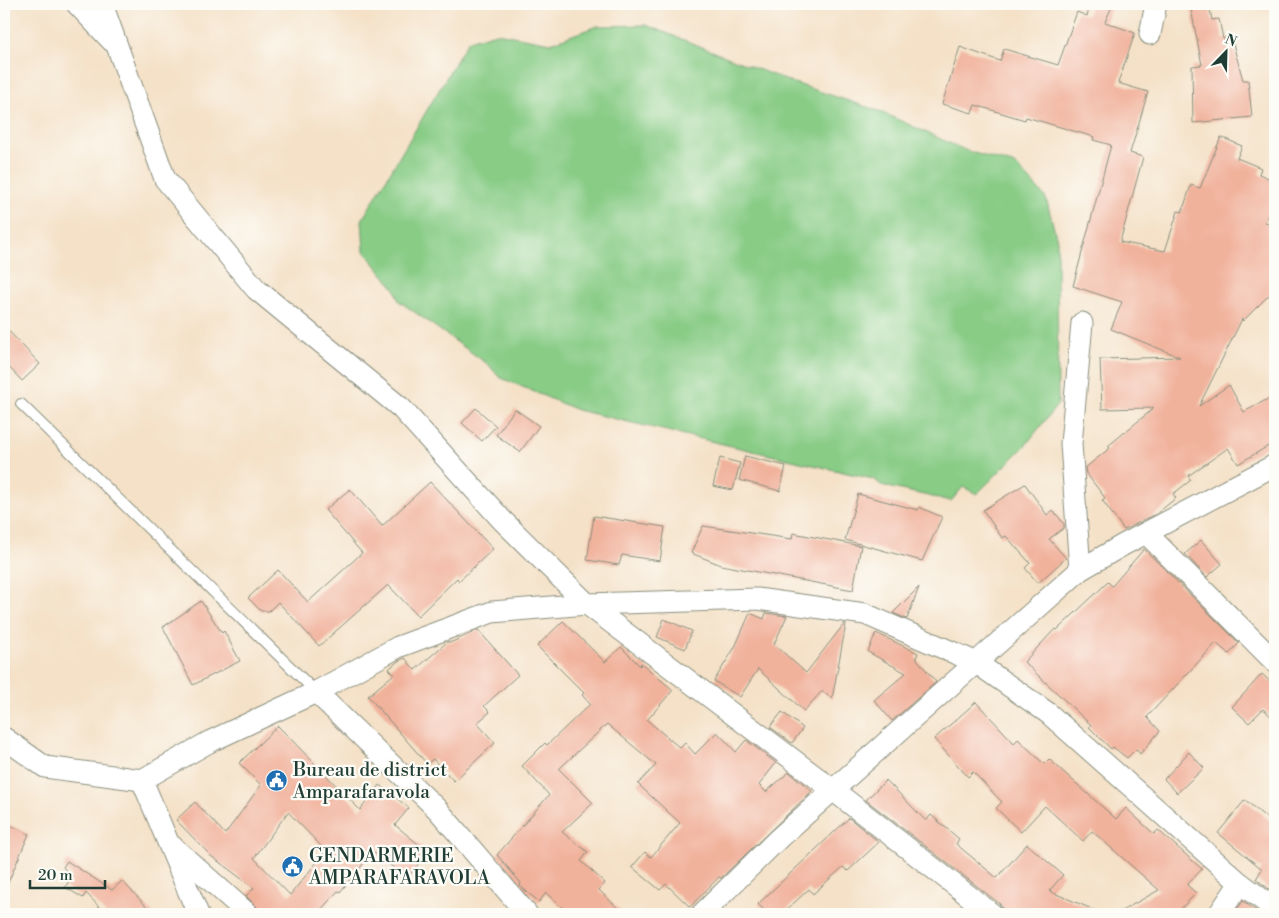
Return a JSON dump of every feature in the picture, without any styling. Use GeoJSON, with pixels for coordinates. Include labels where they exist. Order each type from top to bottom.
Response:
{"type":"FeatureCollection","features":[{"type":"Feature","properties":{"kind":"street"},"geometry":{"type":"LineString","coordinates":[[77,4],[118,48]]}},
{"type":"Feature","properties":{"kind":"street"},"geometry":{"type":"LineString","coordinates":[[102,4],[165,179],[256,290],[402,408],[502,520],[587,604],[833,790],[992,914]]}},
{"type":"Feature","properties":{"kind":"street"},"geometry":{"type":"LineString","coordinates":[[1150,34],[1156,4]]}},
{"type":"Feature","properties":{"kind":"street"},"geometry":{"type":"LineString","coordinates":[[1080,570],[1071,444],[1082,324]]}},
{"type":"Feature","properties":{"kind":"street"},"geometry":{"type":"LineString","coordinates":[[702,914],[779,838],[1080,570],[1275,465]]}},
{"type":"Feature","properties":{"kind":"street"},"geometry":{"type":"LineString","coordinates":[[1146,533],[1275,662]]}},
{"type":"Feature","properties":{"kind":"street"},"geometry":{"type":"LineString","coordinates":[[4,738],[46,767],[142,780],[209,742],[316,692],[398,648],[492,612],[587,604],[756,599],[865,614],[975,662],[1048,713],[1240,884],[1275,909]]}},
{"type":"Feature","properties":{"kind":"street"},"geometry":{"type":"LineString","coordinates":[[316,692],[438,810],[526,914]]}},
{"type":"Feature","properties":{"kind":"street"},"geometry":{"type":"LineString","coordinates":[[142,780],[198,914]]}},
{"type":"Feature","properties":{"kind":"street"},"geometry":{"type":"LineString","coordinates":[[168,842],[248,914]]}},
{"type":"Feature","properties":{"kind":"street"},"geometry":{"type":"LineString","coordinates":[[1219,914],[1240,884]]}},
{"type":"Feature","properties":{"kind":"lane"},"geometry":{"type":"LineString","coordinates":[[21,404],[316,692]]}},
{"type":"Feature","properties":{"kind":"green space"},"geometry":{"type":"Polygon","coordinates":[[[646,25],[788,81],[879,111],[967,151],[1016,165],[1046,198],[1057,240],[1058,404],[1025,446],[977,494],[963,487],[951,501],[883,486],[873,479],[577,410],[499,377],[489,365],[399,301],[395,289],[364,251],[362,220],[468,41],[496,33],[551,43],[597,26],[646,25]]]}},
{"type":"Feature","properties":{"kind":"building"},"geometry":{"type":"Polygon","coordinates":[[[1091,4],[1113,4],[1105,22],[1135,33],[1118,83],[1148,92],[1130,153],[1143,157],[1120,242],[1165,251],[1178,211],[1182,212],[1191,185],[1200,188],[1221,137],[1242,146],[1237,158],[1261,168],[1259,174],[1275,181],[1275,197],[1265,222],[1275,228],[1275,289],[1243,321],[1242,319],[1199,406],[1229,385],[1244,412],[1275,395],[1275,442],[1238,464],[1228,448],[1188,476],[1191,480],[1173,494],[1176,498],[1156,514],[1124,530],[1102,500],[1105,498],[1086,473],[1085,468],[1110,448],[1108,446],[1154,408],[1102,409],[1100,359],[1180,357],[1111,329],[1122,302],[1073,286],[1111,145],[1093,140],[1094,137],[1026,117],[1025,120],[975,105],[972,113],[942,104],[960,47],[1000,61],[1004,49],[1058,65],[1077,12],[1087,16],[1091,4]]]}},
{"type":"Feature","properties":{"kind":"building"},"geometry":{"type":"Polygon","coordinates":[[[1190,4],[1209,4],[1212,20],[1219,19],[1223,39],[1231,37],[1243,80],[1248,80],[1252,117],[1193,123],[1192,66],[1202,65],[1190,4]]]}},
{"type":"Feature","properties":{"kind":"building"},"geometry":{"type":"Polygon","coordinates":[[[4,326],[40,364],[22,381],[4,362],[4,326]]]}},
{"type":"Feature","properties":{"kind":"building"},"geometry":{"type":"Polygon","coordinates":[[[476,408],[496,426],[482,441],[462,423],[476,408]]]}},
{"type":"Feature","properties":{"kind":"building"},"geometry":{"type":"Polygon","coordinates":[[[515,409],[539,426],[520,452],[496,435],[515,409]]]}},
{"type":"Feature","properties":{"kind":"building"},"geometry":{"type":"Polygon","coordinates":[[[745,456],[786,466],[780,491],[739,480],[745,456]]]}},
{"type":"Feature","properties":{"kind":"building"},"geometry":{"type":"Polygon","coordinates":[[[720,458],[740,463],[733,490],[713,486],[720,458]]]}},
{"type":"Feature","properties":{"kind":"building"},"geometry":{"type":"Polygon","coordinates":[[[430,482],[493,549],[459,581],[457,578],[418,616],[388,585],[319,646],[278,602],[269,611],[261,611],[248,598],[278,570],[308,602],[362,553],[325,510],[350,489],[382,526],[430,482]]]}},
{"type":"Feature","properties":{"kind":"building"},"geometry":{"type":"Polygon","coordinates":[[[1025,484],[1047,515],[1053,510],[1064,524],[1064,528],[1049,539],[1066,558],[1038,583],[1025,568],[1030,563],[1006,536],[1002,538],[983,510],[1025,484]]]}},
{"type":"Feature","properties":{"kind":"building"},"geometry":{"type":"Polygon","coordinates":[[[858,494],[918,510],[919,507],[942,517],[922,561],[845,540],[858,494]]]}},
{"type":"Feature","properties":{"kind":"building"},"geometry":{"type":"Polygon","coordinates":[[[594,516],[665,527],[660,561],[622,555],[619,565],[587,560],[594,516]]]}},
{"type":"Feature","properties":{"kind":"building"},"geometry":{"type":"Polygon","coordinates":[[[703,526],[792,539],[793,533],[861,546],[853,590],[721,565],[691,553],[703,526]]]}},
{"type":"Feature","properties":{"kind":"building"},"geometry":{"type":"Polygon","coordinates":[[[1201,540],[1222,564],[1207,577],[1185,554],[1201,540]]]}},
{"type":"Feature","properties":{"kind":"building"},"geometry":{"type":"Polygon","coordinates":[[[1144,549],[1239,643],[1229,654],[1216,643],[1147,717],[1160,731],[1140,754],[1136,749],[1127,758],[1113,747],[1111,749],[1089,727],[1091,725],[1024,662],[1055,629],[1057,630],[1108,582],[1112,586],[1144,549]]]}},
{"type":"Feature","properties":{"kind":"building"},"geometry":{"type":"Polygon","coordinates":[[[919,587],[907,619],[893,613],[919,587]]]}},
{"type":"Feature","properties":{"kind":"building"},"geometry":{"type":"Polygon","coordinates":[[[201,601],[222,633],[224,631],[240,661],[193,685],[163,627],[201,601]]]}},
{"type":"Feature","properties":{"kind":"building"},"geometry":{"type":"Polygon","coordinates":[[[750,613],[764,619],[766,613],[787,616],[774,644],[806,673],[844,624],[846,624],[832,699],[822,691],[804,711],[758,669],[740,697],[714,681],[735,647],[750,613]]]}},
{"type":"Feature","properties":{"kind":"building"},"geometry":{"type":"Polygon","coordinates":[[[664,619],[692,631],[685,649],[657,637],[664,619]]]}},
{"type":"Feature","properties":{"kind":"building"},"geometry":{"type":"Polygon","coordinates":[[[563,621],[605,662],[621,647],[640,666],[641,663],[673,690],[647,720],[680,748],[685,743],[695,754],[717,732],[736,752],[746,740],[776,763],[759,785],[766,792],[789,772],[812,791],[721,878],[719,877],[690,907],[666,884],[660,890],[632,867],[645,852],[651,857],[680,823],[638,784],[656,765],[607,724],[559,769],[593,803],[562,832],[588,852],[581,861],[605,883],[599,890],[624,914],[569,914],[546,893],[539,902],[520,886],[521,883],[497,855],[549,795],[522,766],[590,704],[582,695],[584,693],[537,646],[563,621]]]}},
{"type":"Feature","properties":{"kind":"building"},"geometry":{"type":"Polygon","coordinates":[[[478,630],[518,675],[484,706],[490,712],[477,723],[495,743],[454,781],[433,759],[427,764],[368,696],[394,674],[389,669],[398,661],[405,658],[415,670],[447,642],[452,642],[478,630]]]}},
{"type":"Feature","properties":{"kind":"building"},"geometry":{"type":"Polygon","coordinates":[[[876,633],[918,653],[916,658],[936,682],[892,721],[874,700],[906,673],[868,652],[876,633]]]}},
{"type":"Feature","properties":{"kind":"building"},"geometry":{"type":"Polygon","coordinates":[[[1262,674],[1275,686],[1275,720],[1263,709],[1249,723],[1232,707],[1262,674]]]}},
{"type":"Feature","properties":{"kind":"building"},"geometry":{"type":"Polygon","coordinates":[[[976,702],[1014,743],[1018,739],[1044,764],[1049,759],[1116,819],[1126,808],[1154,834],[1158,830],[1202,869],[1187,885],[1196,893],[1176,914],[1116,914],[1159,890],[1092,831],[1083,841],[1045,806],[1021,832],[996,808],[1002,802],[973,772],[968,777],[934,739],[976,702]]]}},
{"type":"Feature","properties":{"kind":"building"},"geometry":{"type":"Polygon","coordinates":[[[782,712],[803,728],[792,743],[770,727],[782,712]]]}},
{"type":"Feature","properties":{"kind":"building"},"geometry":{"type":"Polygon","coordinates":[[[278,726],[360,810],[380,785],[409,808],[395,825],[428,852],[407,878],[373,852],[340,892],[338,891],[317,914],[264,914],[246,896],[254,888],[211,856],[176,820],[195,802],[225,834],[261,785],[239,763],[278,726]],[[288,812],[254,858],[290,895],[326,851],[288,812]]]}},
{"type":"Feature","properties":{"kind":"building"},"geometry":{"type":"Polygon","coordinates":[[[1189,752],[1204,768],[1177,793],[1164,779],[1189,752]]]}},
{"type":"Feature","properties":{"kind":"building"},"geometry":{"type":"Polygon","coordinates":[[[886,780],[926,821],[931,815],[959,839],[956,844],[997,878],[1027,844],[1063,875],[1049,891],[1104,914],[1005,914],[1000,904],[866,800],[886,780]]]}},
{"type":"Feature","properties":{"kind":"building"},"geometry":{"type":"Polygon","coordinates":[[[1245,800],[1275,825],[1275,888],[1273,892],[1256,879],[1262,869],[1218,833],[1245,800]]]}},
{"type":"Feature","properties":{"kind":"building"},"geometry":{"type":"Polygon","coordinates":[[[849,818],[879,842],[848,871],[843,867],[813,894],[809,889],[782,914],[768,914],[758,904],[849,818]]]}},
{"type":"Feature","properties":{"kind":"building"},"geometry":{"type":"Polygon","coordinates":[[[10,825],[29,834],[4,892],[4,840],[10,825]]]}},
{"type":"Feature","properties":{"kind":"building"},"geometry":{"type":"Polygon","coordinates":[[[67,861],[112,890],[122,881],[154,914],[106,914],[86,893],[83,898],[65,887],[72,877],[63,867],[67,861]]]}},
{"type":"Feature","properties":{"kind":"building"},"geometry":{"type":"Polygon","coordinates":[[[1243,901],[1259,913],[1234,914],[1243,901]]]}},
{"type":"Feature","properties":{"kind":"place","name":"Bureau de district Amparafaravola"},"geometry":{"type":"Point","coordinates":[277,781]}},
{"type":"Feature","properties":{"kind":"place","name":"GENDARMERIE AMPARAFARAVOLA"},"geometry":{"type":"Point","coordinates":[293,867]}}]}
